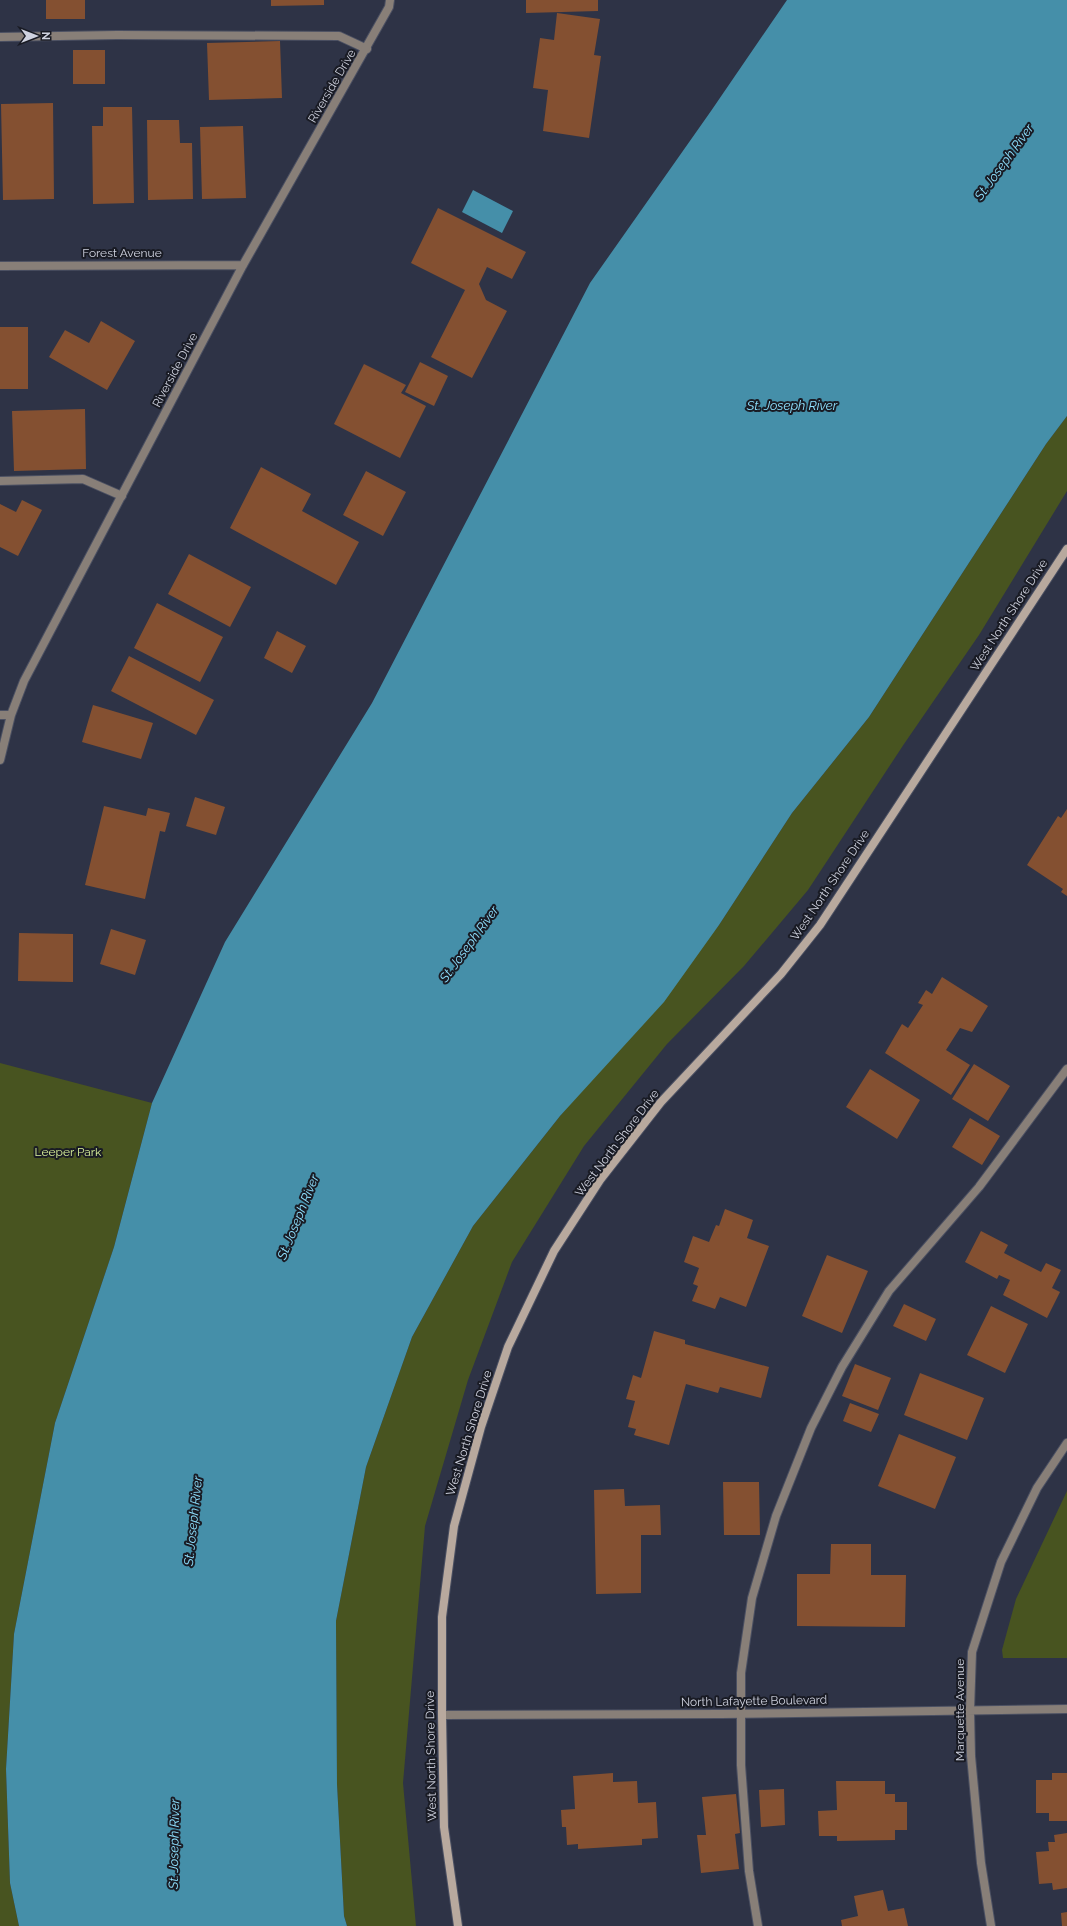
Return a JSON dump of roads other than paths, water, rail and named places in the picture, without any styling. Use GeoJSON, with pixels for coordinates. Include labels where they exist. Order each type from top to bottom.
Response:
{"type":"FeatureCollection","features":[{"type":"Feature","properties":{"kind":"street","name":"Riverside Drive"},"geometry":{"type":"LineString","coordinates":[[0,760],[11,715],[24,681],[243,265],[367,50],[389,7],[390,0]]}},
{"type":"Feature","properties":{"kind":"street"},"geometry":{"type":"LineString","coordinates":[[0,38],[117,35],[339,36],[367,50]]}},
{"type":"Feature","properties":{"kind":"street","name":"Forest Avenue"},"geometry":{"type":"LineString","coordinates":[[0,266],[243,265]]}},
{"type":"Feature","properties":{"kind":"street"},"geometry":{"type":"LineString","coordinates":[[0,481],[83,479],[122,496]]}},
{"type":"Feature","properties":{"kind":"street","name":"West North Shore Drive"},"geometry":{"type":"LineString","coordinates":[[458,1926],[444,1827],[442,1617],[454,1526],[481,1427],[508,1346],[554,1251],[600,1180],[662,1102],[781,974],[820,925],[1067,549]]}},
{"type":"Feature","properties":{"kind":"street"},"geometry":{"type":"LineString","coordinates":[[0,715],[11,715]]}},
{"type":"Feature","properties":{"kind":"street"},"geometry":{"type":"LineString","coordinates":[[758,1926],[749,1871],[741,1765],[741,1672],[752,1598],[776,1516],[811,1428],[842,1367],[889,1291],[979,1187],[1067,1069]]}},
{"type":"Feature","properties":{"kind":"street","name":"Marquette Avenue"},"geometry":{"type":"LineString","coordinates":[[991,1926],[981,1864],[971,1756],[970,1710],[972,1652],[1001,1562],[1037,1488],[1067,1443]]}},
{"type":"Feature","properties":{"kind":"street","name":"North Lafayette Boulevard"},"geometry":{"type":"LineString","coordinates":[[442,1714],[495,1716],[1067,1709]]}},
{"type":"Feature","properties":{"kind":"water","name":"St. Joseph River"},"geometry":{"type":"Polygon","coordinates":[[[787,0],[1067,0],[1067,416],[1046,444],[869,717],[792,813],[719,925],[664,1002],[560,1116],[473,1226],[412,1337],[366,1467],[336,1621],[337,1784],[344,1916],[347,1926],[19,1926],[10,1883],[6,1769],[14,1634],[55,1423],[114,1247],[152,1103],[225,942],[372,703],[590,283],[787,0]]]}},
{"type":"Feature","properties":{"kind":"water"},"geometry":{"type":"Polygon","coordinates":[[[473,190],[513,211],[502,233],[462,212],[473,190]]]}},
{"type":"Feature","properties":{"kind":"park label","name":"Leeper Park"},"geometry":{"type":"Point","coordinates":[68,1152]}}]}
